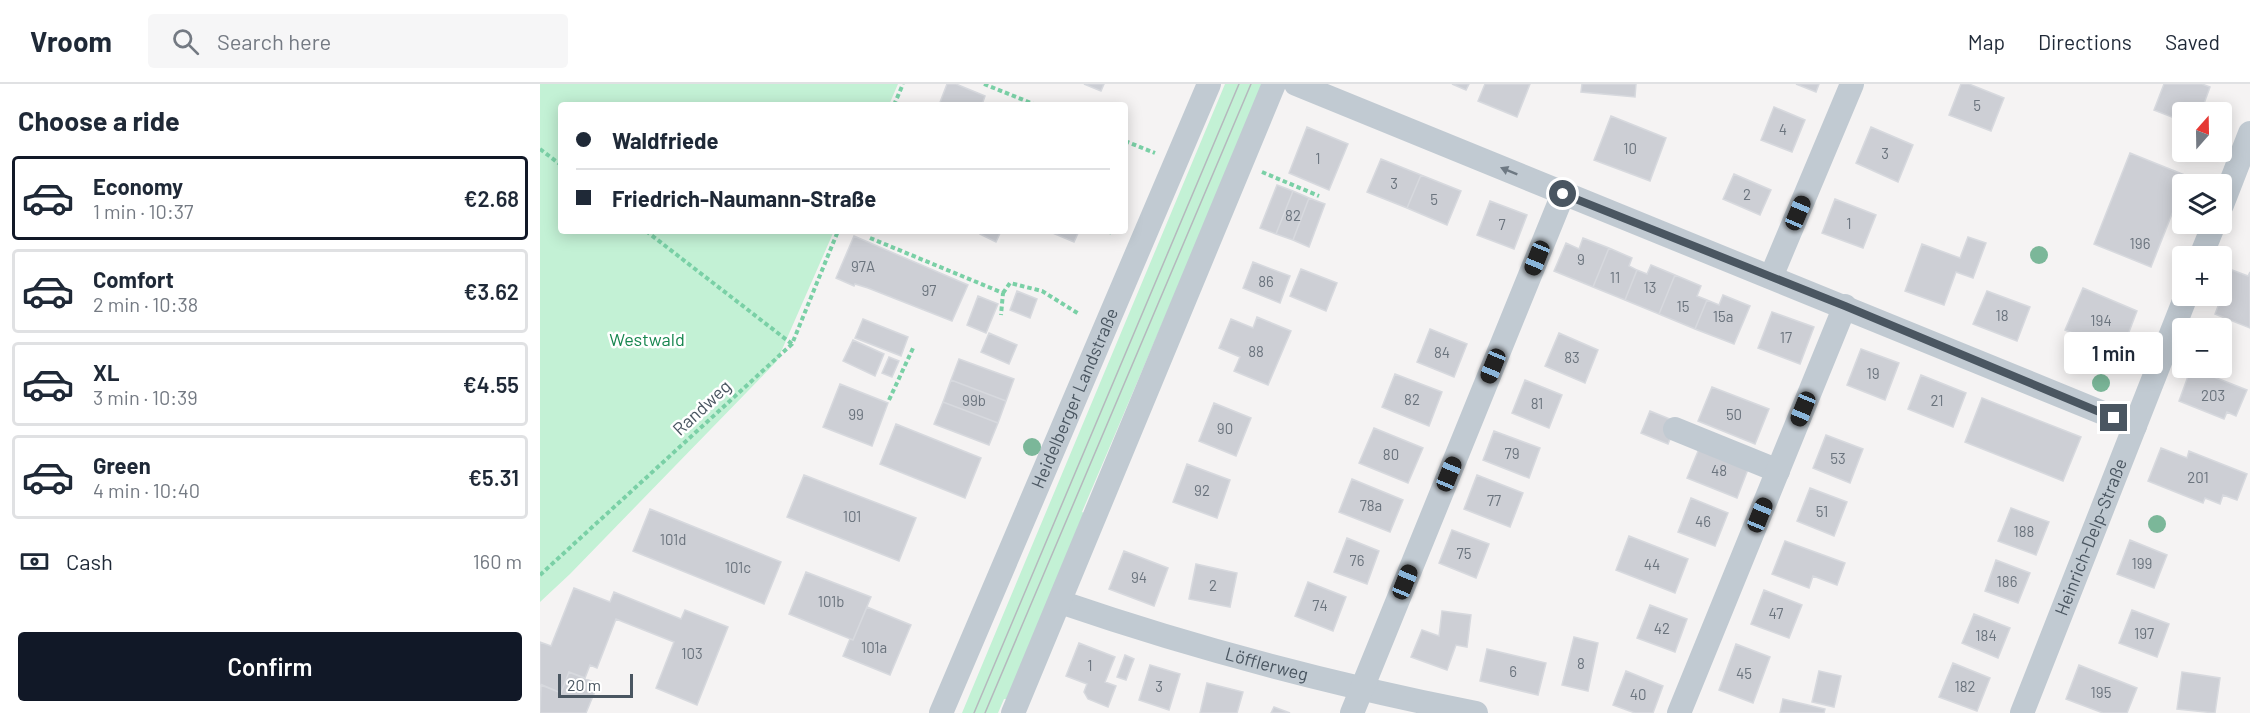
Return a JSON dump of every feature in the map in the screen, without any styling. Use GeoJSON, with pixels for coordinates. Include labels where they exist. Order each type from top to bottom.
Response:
{"type":"FeatureCollection","features":[{"type":"Feature","properties":{"kind":"street","name":"Heidelberger Landstraße"},"geometry":{"type":"LineString","coordinates":[[941,713],[1209,84]]}},
{"type":"Feature","properties":{"kind":"street"},"geometry":{"type":"LineString","coordinates":[[1013,713],[1274,84]]}},
{"type":"Feature","properties":{"kind":"street"},"geometry":{"type":"LineString","coordinates":[[1296,84],[2135,426]]}},
{"type":"Feature","properties":{"kind":"street"},"geometry":{"type":"LineString","coordinates":[[1771,277],[1852,84]]}},
{"type":"Feature","properties":{"kind":"street"},"geometry":{"type":"LineString","coordinates":[[2232,180],[2250,133]]}},
{"type":"Feature","properties":{"kind":"street"},"geometry":{"type":"LineString","coordinates":[[1352,713],[1563,194]]}},
{"type":"Feature","properties":{"kind":"street"},"geometry":{"type":"LineString","coordinates":[[1679,713],[1845,306]]}},
{"type":"Feature","properties":{"kind":"street","name":"Heinrich-Delp-Straße"},"geometry":{"type":"LineString","coordinates":[[2022,713],[2182,306]]}},
{"type":"Feature","properties":{"kind":"street"},"geometry":{"type":"LineString","coordinates":[[1675,429],[1778,471]]}},
{"type":"Feature","properties":{"kind":"street","name":"Löfflerweg"},"geometry":{"type":"LineString","coordinates":[[1060,602],[1158,636],[1361,691],[1476,713]]}},
{"type":"Feature","properties":{"kind":"path"},"geometry":{"type":"LineString","coordinates":[[895,102],[903,84]]}},
{"type":"Feature","properties":{"kind":"path"},"geometry":{"type":"LineString","coordinates":[[984,84],[1029,102]]}},
{"type":"Feature","properties":{"kind":"path"},"geometry":{"type":"LineString","coordinates":[[1128,142],[1175,162]]}},
{"type":"Feature","properties":{"kind":"path"},"geometry":{"type":"LineString","coordinates":[[540,149],[558,163]]}},
{"type":"Feature","properties":{"kind":"path"},"geometry":{"type":"LineString","coordinates":[[1242,164],[1319,196]]}},
{"type":"Feature","properties":{"kind":"path"},"geometry":{"type":"LineString","coordinates":[[650,234],[792,344]]}},
{"type":"Feature","properties":{"kind":"path","name":"Randweg"},"geometry":{"type":"LineString","coordinates":[[540,575],[792,344],[837,234]]}},
{"type":"Feature","properties":{"kind":"path"},"geometry":{"type":"LineString","coordinates":[[870,238],[1003,293]]}},
{"type":"Feature","properties":{"kind":"path"},"geometry":{"type":"LineString","coordinates":[[1001,315],[1003,293],[1010,283],[1042,291],[1079,314]]}},
{"type":"Feature","properties":{"kind":"path"},"geometry":{"type":"LineString","coordinates":[[889,400],[914,346]]}},
{"type":"Feature","properties":{"kind":"green space","name":"Westwald"},"geometry":{"type":"Polygon","coordinates":[[[540,84],[898,84],[890,102],[558,102],[558,234],[833,234],[777,361],[540,602],[540,84]]]}},
{"type":"Feature","properties":{"kind":"green space"},"geometry":{"type":"Polygon","coordinates":[[[1225,84],[1264,84],[1082,512],[1088,515],[1011,699],[1004,699],[998,713],[962,713],[1225,84]]]}},
{"type":"Feature","properties":{"kind":"building"},"geometry":{"type":"Polygon","coordinates":[[[947,84],[956,84],[985,96],[983,102],[940,102],[947,84]]]}},
{"type":"Feature","properties":{"kind":"building"},"geometry":{"type":"Polygon","coordinates":[[[1084,84],[1104,84],[1101,91],[1084,84]]]}},
{"type":"Feature","properties":{"kind":"building"},"geometry":{"type":"Polygon","coordinates":[[[1452,84],[1469,84],[1466,90],[1452,84]]]}},
{"type":"Feature","properties":{"kind":"building"},"geometry":{"type":"Polygon","coordinates":[[[1485,84],[1530,84],[1517,117],[1478,101],[1485,84]]]}},
{"type":"Feature","properties":{"kind":"building"},"geometry":{"type":"Polygon","coordinates":[[[1582,84],[1636,84],[1635,97],[1581,92],[1582,84]]]}},
{"type":"Feature","properties":{"kind":"building"},"geometry":{"type":"Polygon","coordinates":[[[1796,84],[1819,84],[1816,92],[1796,84]]]}},
{"type":"Feature","properties":{"kind":"building"},"geometry":{"type":"Polygon","coordinates":[[[1961,84],[1969,84],[2004,98],[1991,131],[1949,115],[1961,84]]]}},
{"type":"Feature","properties":{"kind":"building"},"geometry":{"type":"Polygon","coordinates":[[[2164,84],[2202,84],[2210,87],[2205,102],[2172,102],[2172,117],[2154,110],[2164,84]]]}},
{"type":"Feature","properties":{"kind":"building"},"geometry":{"type":"Polygon","coordinates":[[[1774,107],[1805,120],[1792,152],[1761,140],[1774,107]]]}},
{"type":"Feature","properties":{"kind":"building"},"geometry":{"type":"Polygon","coordinates":[[[1611,116],[1666,138],[1650,181],[1594,160],[1611,116]]]}},
{"type":"Feature","properties":{"kind":"building"},"geometry":{"type":"Polygon","coordinates":[[[1307,127],[1348,144],[1329,190],[1289,173],[1307,127]]]}},
{"type":"Feature","properties":{"kind":"building"},"geometry":{"type":"Polygon","coordinates":[[[1871,127],[1913,145],[1898,182],[1856,163],[1871,127]]]}},
{"type":"Feature","properties":{"kind":"building"},"geometry":{"type":"Polygon","coordinates":[[[2130,153],[2182,174],[2172,174],[2172,214],[2151,267],[2094,244],[2130,153]]]}},
{"type":"Feature","properties":{"kind":"building"},"geometry":{"type":"Polygon","coordinates":[[[1381,159],[1421,175],[1407,208],[1367,192],[1381,159]]]}},
{"type":"Feature","properties":{"kind":"building"},"geometry":{"type":"Polygon","coordinates":[[[1734,174],[1771,190],[1760,215],[1723,199],[1734,174]]]}},
{"type":"Feature","properties":{"kind":"building"},"geometry":{"type":"Polygon","coordinates":[[[1421,175],[1461,191],[1447,225],[1407,208],[1421,175]]]}},
{"type":"Feature","properties":{"kind":"building"},"geometry":{"type":"Polygon","coordinates":[[[1277,185],[1293,191],[1276,234],[1260,228],[1277,185]]]}},
{"type":"Feature","properties":{"kind":"building"},"geometry":{"type":"Polygon","coordinates":[[[1293,191],[1309,198],[1293,240],[1276,234],[1293,191]]]}},
{"type":"Feature","properties":{"kind":"building"},"geometry":{"type":"Polygon","coordinates":[[[1309,198],[1325,204],[1309,247],[1293,240],[1309,198]]]}},
{"type":"Feature","properties":{"kind":"building"},"geometry":{"type":"Polygon","coordinates":[[[1835,199],[1876,215],[1863,248],[1822,233],[1835,199]]]}},
{"type":"Feature","properties":{"kind":"building"},"geometry":{"type":"Polygon","coordinates":[[[1490,201],[1527,215],[1514,249],[1477,235],[1490,201]]]}},
{"type":"Feature","properties":{"kind":"building"},"geometry":{"type":"Polygon","coordinates":[[[980,234],[1000,234],[996,242],[980,234]]]}},
{"type":"Feature","properties":{"kind":"building"},"geometry":{"type":"Polygon","coordinates":[[[1055,234],[1078,234],[1074,242],[1055,234]]]}},
{"type":"Feature","properties":{"kind":"building"},"geometry":{"type":"Polygon","coordinates":[[[854,236],[968,285],[952,321],[836,278],[854,236]]]}},
{"type":"Feature","properties":{"kind":"building"},"geometry":{"type":"Polygon","coordinates":[[[1968,237],[1986,243],[1973,278],[1956,272],[1944,305],[1905,291],[1922,244],[1960,258],[1968,237]]]}},
{"type":"Feature","properties":{"kind":"building"},"geometry":{"type":"Polygon","coordinates":[[[1583,238],[1609,248],[1593,287],[1554,271],[1566,243],[1579,249],[1583,238]]]}},
{"type":"Feature","properties":{"kind":"building"},"geometry":{"type":"Polygon","coordinates":[[[1609,248],[1632,258],[1629,266],[1637,270],[1625,300],[1593,287],[1609,248]]]}},
{"type":"Feature","properties":{"kind":"building"},"geometry":{"type":"Polygon","coordinates":[[[1253,262],[1290,276],[1280,303],[1243,288],[1253,262]]]}},
{"type":"Feature","properties":{"kind":"building"},"geometry":{"type":"Polygon","coordinates":[[[1651,265],[1675,275],[1659,314],[1625,300],[1637,270],[1647,274],[1651,265]]]}},
{"type":"Feature","properties":{"kind":"building"},"geometry":{"type":"Polygon","coordinates":[[[1301,269],[1337,283],[1326,311],[1290,296],[1301,269]]]}},
{"type":"Feature","properties":{"kind":"building"},"geometry":{"type":"Polygon","coordinates":[[[2232,270],[2248,276],[2250,272],[2250,328],[2232,321],[2232,318],[2215,314],[2218,306],[2232,306],[2232,270]]]}},
{"type":"Feature","properties":{"kind":"building"},"geometry":{"type":"Polygon","coordinates":[[[1675,275],[1701,286],[1697,296],[1707,300],[1695,329],[1659,314],[1675,275]]]}},
{"type":"Feature","properties":{"kind":"building"},"geometry":{"type":"Polygon","coordinates":[[[2083,288],[2137,311],[2121,353],[2065,330],[2083,288]]]}},
{"type":"Feature","properties":{"kind":"building"},"geometry":{"type":"Polygon","coordinates":[[[1017,291],[1037,299],[1030,318],[1010,310],[1017,291]]]}},
{"type":"Feature","properties":{"kind":"building"},"geometry":{"type":"Polygon","coordinates":[[[1987,291],[2030,307],[2017,341],[1973,324],[1987,291]]]}},
{"type":"Feature","properties":{"kind":"building"},"geometry":{"type":"Polygon","coordinates":[[[1723,295],[1750,306],[1734,344],[1695,329],[1707,300],[1719,305],[1723,295]]]}},
{"type":"Feature","properties":{"kind":"building"},"geometry":{"type":"Polygon","coordinates":[[[978,296],[998,304],[986,333],[967,325],[978,296]]]}},
{"type":"Feature","properties":{"kind":"building"},"geometry":{"type":"Polygon","coordinates":[[[1772,312],[1814,327],[1800,364],[1758,348],[1772,312]]]}},
{"type":"Feature","properties":{"kind":"building"},"geometry":{"type":"Polygon","coordinates":[[[1257,317],[1291,331],[1268,385],[1234,371],[1240,357],[1219,348],[1231,319],[1253,328],[1257,317]]]}},
{"type":"Feature","properties":{"kind":"building"},"geometry":{"type":"Polygon","coordinates":[[[863,319],[908,337],[901,356],[855,338],[863,319]]]}},
{"type":"Feature","properties":{"kind":"building"},"geometry":{"type":"Polygon","coordinates":[[[1430,329],[1467,344],[1454,377],[1417,362],[1430,329]]]}},
{"type":"Feature","properties":{"kind":"building"},"geometry":{"type":"Polygon","coordinates":[[[989,333],[1017,345],[1009,364],[981,352],[989,333]]]}},
{"type":"Feature","properties":{"kind":"building"},"geometry":{"type":"Polygon","coordinates":[[[1559,333],[1598,350],[1585,383],[1545,366],[1559,333]]]}},
{"type":"Feature","properties":{"kind":"building"},"geometry":{"type":"Polygon","coordinates":[[[853,340],[884,354],[875,376],[843,361],[853,340]]]}},
{"type":"Feature","properties":{"kind":"building"},"geometry":{"type":"Polygon","coordinates":[[[1861,349],[1899,363],[1885,400],[1847,385],[1861,349]]]}},
{"type":"Feature","properties":{"kind":"building"},"geometry":{"type":"Polygon","coordinates":[[[889,357],[899,361],[892,377],[882,373],[889,357]]]}},
{"type":"Feature","properties":{"kind":"building"},"geometry":{"type":"Polygon","coordinates":[[[959,359],[1014,379],[1006,401],[951,380],[959,359]]]}},
{"type":"Feature","properties":{"kind":"building"},"geometry":{"type":"Polygon","coordinates":[[[1395,374],[1442,392],[1429,426],[1382,407],[1395,374]]]}},
{"type":"Feature","properties":{"kind":"building"},"geometry":{"type":"Polygon","coordinates":[[[1921,375],[1966,393],[1953,427],[1908,409],[1921,375]]]}},
{"type":"Feature","properties":{"kind":"building"},"geometry":{"type":"Polygon","coordinates":[[[2187,378],[2216,378],[2247,390],[2236,416],[2227,412],[2224,419],[2179,401],[2187,378]]]}},
{"type":"Feature","properties":{"kind":"building"},"geometry":{"type":"Polygon","coordinates":[[[951,380],[1006,401],[998,423],[943,402],[951,380]]]}},
{"type":"Feature","properties":{"kind":"building"},"geometry":{"type":"Polygon","coordinates":[[[1525,380],[1562,395],[1549,428],[1512,413],[1525,380]]]}},
{"type":"Feature","properties":{"kind":"building"},"geometry":{"type":"Polygon","coordinates":[[[840,384],[888,403],[872,446],[823,427],[840,384]]]}},
{"type":"Feature","properties":{"kind":"building"},"geometry":{"type":"Polygon","coordinates":[[[1712,387],[1769,409],[1755,444],[1698,421],[1712,387]]]}},
{"type":"Feature","properties":{"kind":"building"},"geometry":{"type":"Polygon","coordinates":[[[1982,398],[2081,437],[2063,481],[1965,442],[1982,398]]]}},
{"type":"Feature","properties":{"kind":"building"},"geometry":{"type":"Polygon","coordinates":[[[943,402],[998,423],[989,445],[934,424],[943,402]]]}},
{"type":"Feature","properties":{"kind":"building"},"geometry":{"type":"Polygon","coordinates":[[[1214,403],[1251,418],[1236,456],[1199,441],[1214,403]]]}},
{"type":"Feature","properties":{"kind":"building"},"geometry":{"type":"Polygon","coordinates":[[[1650,411],[1677,422],[1668,444],[1641,433],[1650,411]]]}},
{"type":"Feature","properties":{"kind":"building"},"geometry":{"type":"Polygon","coordinates":[[[896,424],[981,458],[965,498],[880,464],[896,424]]]}},
{"type":"Feature","properties":{"kind":"building"},"geometry":{"type":"Polygon","coordinates":[[[1374,428],[1423,448],[1408,483],[1359,463],[1374,428]]]}},
{"type":"Feature","properties":{"kind":"building"},"geometry":{"type":"Polygon","coordinates":[[[1494,431],[1540,448],[1529,478],[1483,460],[1494,431]]]}},
{"type":"Feature","properties":{"kind":"building"},"geometry":{"type":"Polygon","coordinates":[[[1826,435],[1863,449],[1850,483],[1813,468],[1826,435]]]}},
{"type":"Feature","properties":{"kind":"building"},"geometry":{"type":"Polygon","coordinates":[[[1701,444],[1750,464],[1737,498],[1687,478],[1701,444]]]}},
{"type":"Feature","properties":{"kind":"building"},"geometry":{"type":"Polygon","coordinates":[[[2161,448],[2187,458],[2189,451],[2247,474],[2237,500],[2223,495],[2220,504],[2205,498],[2203,503],[2148,481],[2161,448]]]}},
{"type":"Feature","properties":{"kind":"building"},"geometry":{"type":"Polygon","coordinates":[[[1187,464],[1230,480],[1217,518],[1173,502],[1187,464]]]}},
{"type":"Feature","properties":{"kind":"building"},"geometry":{"type":"Polygon","coordinates":[[[804,475],[916,518],[899,561],[787,517],[804,475]]]}},
{"type":"Feature","properties":{"kind":"building"},"geometry":{"type":"Polygon","coordinates":[[[1477,475],[1523,493],[1510,527],[1464,509],[1477,475]]]}},
{"type":"Feature","properties":{"kind":"building"},"geometry":{"type":"Polygon","coordinates":[[[1352,479],[1403,500],[1390,532],[1339,512],[1352,479]]]}},
{"type":"Feature","properties":{"kind":"building"},"geometry":{"type":"Polygon","coordinates":[[[1810,488],[1847,502],[1834,536],[1797,521],[1810,488]]]}},
{"type":"Feature","properties":{"kind":"building"},"geometry":{"type":"Polygon","coordinates":[[[1691,498],[1728,513],[1715,546],[1678,532],[1691,498]]]}},
{"type":"Feature","properties":{"kind":"building"},"geometry":{"type":"Polygon","coordinates":[[[2011,508],[2049,522],[2036,555],[1998,541],[2011,508]]]}},
{"type":"Feature","properties":{"kind":"building"},"geometry":{"type":"Polygon","coordinates":[[[650,509],[781,562],[764,604],[633,551],[650,509]]]}},
{"type":"Feature","properties":{"kind":"building"},"geometry":{"type":"Polygon","coordinates":[[[1452,530],[1489,544],[1476,578],[1439,563],[1452,530]]]}},
{"type":"Feature","properties":{"kind":"building"},"geometry":{"type":"Polygon","coordinates":[[[1629,536],[1688,559],[1675,593],[1616,570],[1629,536]]]}},
{"type":"Feature","properties":{"kind":"building"},"geometry":{"type":"Polygon","coordinates":[[[1347,538],[1379,551],[1367,584],[1334,572],[1347,538]]]}},
{"type":"Feature","properties":{"kind":"building"},"geometry":{"type":"Polygon","coordinates":[[[2130,540],[2167,555],[2154,588],[2117,574],[2130,540]]]}},
{"type":"Feature","properties":{"kind":"building"},"geometry":{"type":"Polygon","coordinates":[[[1785,541],[1845,563],[1837,585],[1813,576],[1809,588],[1772,574],[1785,541]]]}},
{"type":"Feature","properties":{"kind":"building"},"geometry":{"type":"Polygon","coordinates":[[[1124,551],[1168,568],[1154,606],[1109,589],[1124,551]]]}},
{"type":"Feature","properties":{"kind":"building"},"geometry":{"type":"Polygon","coordinates":[[[1996,560],[2030,573],[2018,603],[1985,591],[1996,560]]]}},
{"type":"Feature","properties":{"kind":"building"},"geometry":{"type":"Polygon","coordinates":[[[1196,564],[1237,573],[1230,607],[1189,599],[1196,564]]]}},
{"type":"Feature","properties":{"kind":"building"},"geometry":{"type":"Polygon","coordinates":[[[806,572],[871,597],[853,640],[789,614],[806,572]]]}},
{"type":"Feature","properties":{"kind":"building"},"geometry":{"type":"Polygon","coordinates":[[[1308,582],[1346,597],[1333,631],[1295,616],[1308,582]]]}},
{"type":"Feature","properties":{"kind":"building"},"geometry":{"type":"Polygon","coordinates":[[[574,588],[610,602],[614,592],[681,619],[685,610],[728,627],[697,705],[656,688],[674,642],[616,619],[597,668],[590,665],[585,678],[569,672],[561,693],[540,684],[540,642],[551,646],[574,588]]]}},
{"type":"Feature","properties":{"kind":"building"},"geometry":{"type":"Polygon","coordinates":[[[1764,590],[1802,605],[1789,638],[1751,624],[1764,590]]]}},
{"type":"Feature","properties":{"kind":"building"},"geometry":{"type":"Polygon","coordinates":[[[1650,605],[1687,619],[1675,652],[1637,638],[1650,605]]]}},
{"type":"Feature","properties":{"kind":"building"},"geometry":{"type":"Polygon","coordinates":[[[867,607],[911,625],[890,675],[843,656],[850,639],[853,640],[867,607]]]}},
{"type":"Feature","properties":{"kind":"building"},"geometry":{"type":"Polygon","coordinates":[[[2132,610],[2169,624],[2157,657],[2119,643],[2132,610]]]}},
{"type":"Feature","properties":{"kind":"building"},"geometry":{"type":"Polygon","coordinates":[[[1442,611],[1471,615],[1467,647],[1456,645],[1447,670],[1411,657],[1422,630],[1439,636],[1442,611]]]}},
{"type":"Feature","properties":{"kind":"building"},"geometry":{"type":"Polygon","coordinates":[[[1974,614],[2010,628],[1998,658],[1962,643],[1974,614]]]}},
{"type":"Feature","properties":{"kind":"building"},"geometry":{"type":"Polygon","coordinates":[[[1574,637],[1598,643],[1588,691],[1562,685],[1574,637]]]}},
{"type":"Feature","properties":{"kind":"building"},"geometry":{"type":"Polygon","coordinates":[[[1079,643],[1115,657],[1105,682],[1116,686],[1108,707],[1088,699],[1084,692],[1087,684],[1066,676],[1079,643]]]}},
{"type":"Feature","properties":{"kind":"building"},"geometry":{"type":"Polygon","coordinates":[[[1736,644],[1770,657],[1753,703],[1719,690],[1736,644]]]}},
{"type":"Feature","properties":{"kind":"building"},"geometry":{"type":"Polygon","coordinates":[[[1487,649],[1546,663],[1538,695],[1480,681],[1487,649]]]}},
{"type":"Feature","properties":{"kind":"building"},"geometry":{"type":"Polygon","coordinates":[[[1125,655],[1134,659],[1126,680],[1117,677],[1125,655]]]}},
{"type":"Feature","properties":{"kind":"building"},"geometry":{"type":"Polygon","coordinates":[[[1953,663],[1990,678],[1977,711],[1939,697],[1953,663]]]}},
{"type":"Feature","properties":{"kind":"building"},"geometry":{"type":"Polygon","coordinates":[[[1150,665],[1180,674],[1169,710],[1139,700],[1150,665]]]}},
{"type":"Feature","properties":{"kind":"building"},"geometry":{"type":"Polygon","coordinates":[[[2079,665],[2137,688],[2127,713],[2103,713],[2066,699],[2079,665]]]}},
{"type":"Feature","properties":{"kind":"building"},"geometry":{"type":"Polygon","coordinates":[[[1626,671],[1663,686],[1653,713],[1635,713],[1613,705],[1626,671]]]}},
{"type":"Feature","properties":{"kind":"building"},"geometry":{"type":"Polygon","coordinates":[[[1819,671],[1841,676],[1834,707],[1812,702],[1819,671]]]}},
{"type":"Feature","properties":{"kind":"building"},"geometry":{"type":"Polygon","coordinates":[[[569,672],[598,684],[586,713],[540,713],[541,685],[561,693],[569,672]]]}},
{"type":"Feature","properties":{"kind":"building"},"geometry":{"type":"Polygon","coordinates":[[[2182,672],[2220,678],[2215,713],[2177,709],[2182,672]]]}},
{"type":"Feature","properties":{"kind":"building"},"geometry":{"type":"Polygon","coordinates":[[[1207,683],[1243,692],[1237,713],[1200,713],[1207,683]]]}},
{"type":"Feature","properties":{"kind":"building"},"geometry":{"type":"Polygon","coordinates":[[[1783,699],[1825,709],[1824,713],[1780,713],[1783,699]]]}},
{"type":"Feature","properties":{"kind":"building"},"geometry":{"type":"Polygon","coordinates":[[[1274,707],[1290,713],[1271,713],[1274,707]]]}},
{"type":"Feature","properties":{"kind":"tram line"},"geometry":{"type":"LineString","coordinates":[[974,713],[1239,84]]}},
{"type":"Feature","properties":{"kind":"tram line"},"geometry":{"type":"LineString","coordinates":[[985,713],[1251,84]]}},
{"type":"Feature","properties":{"kind":"route"},"geometry":{"type":"LineString","coordinates":[[1563,194],[1845,306],[2114,418]]}}]}
